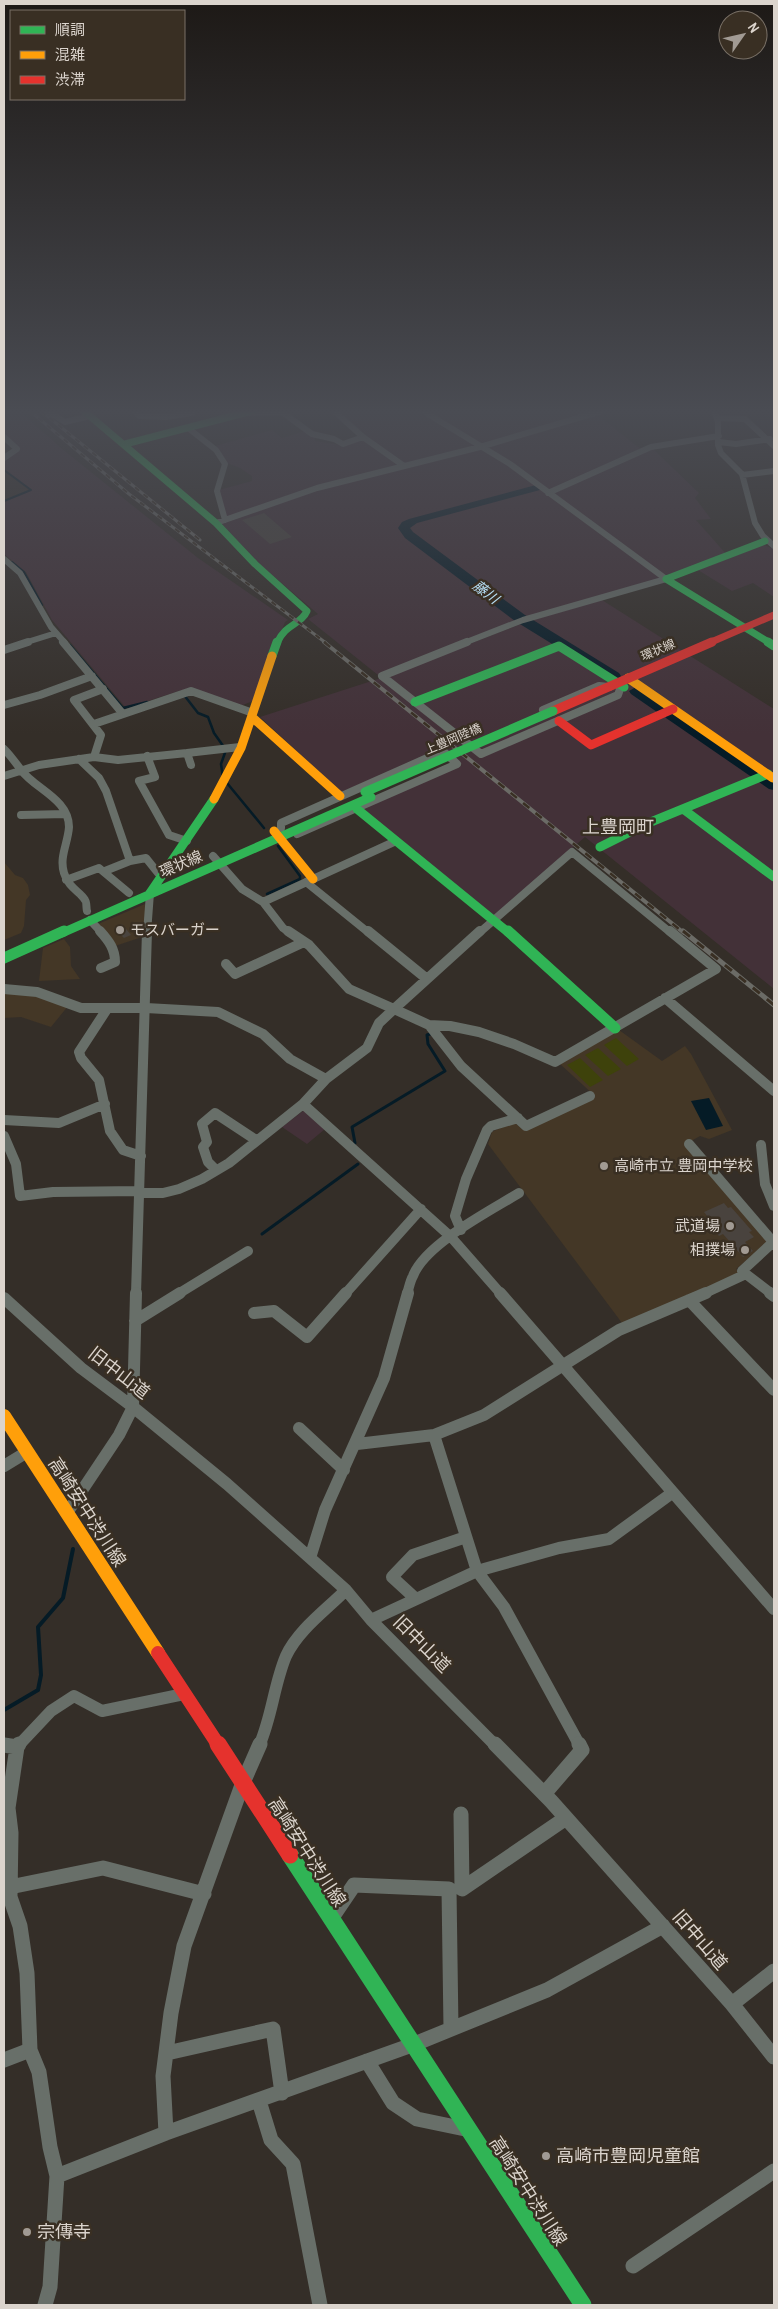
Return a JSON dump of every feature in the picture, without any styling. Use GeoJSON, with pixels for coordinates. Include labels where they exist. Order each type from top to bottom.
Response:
{"type":"FeatureCollection","features":[{"type":"Feature","properties":{"kind":"street"},"geometry":{"type":"LineString","coordinates":[[67,1513],[79,1500],[90,1478],[118,1439],[133,1407],[148,900],[150,893],[218,793],[240,747],[272,654],[283,630],[289,624],[304,618],[307,611],[255,564],[217,519]]}},
{"type":"Feature","properties":{"kind":"street"},"geometry":{"type":"LineString","coordinates":[[221,522],[230,519]]}},
{"type":"Feature","properties":{"kind":"street"},"geometry":{"type":"LineString","coordinates":[[583,519],[666,579],[774,646]]}},
{"type":"Feature","properties":{"kind":"street"},"geometry":{"type":"LineString","coordinates":[[555,714],[481,754],[382,676],[524,620],[666,579],[769,540],[757,519]]}},
{"type":"Feature","properties":{"kind":"street"},"geometry":{"type":"LineString","coordinates":[[4,559],[20,573],[56,633],[123,714]]}},
{"type":"Feature","properties":{"kind":"street","name":"環状線"},"geometry":{"type":"LineString","coordinates":[[555,714],[748,630],[774,615]]}},
{"type":"Feature","properties":{"kind":"street","name":"環状線"},"geometry":{"type":"LineString","coordinates":[[748,630],[774,623]]}},
{"type":"Feature","properties":{"kind":"street"},"geometry":{"type":"LineString","coordinates":[[4,650],[56,633]]}},
{"type":"Feature","properties":{"kind":"street"},"geometry":{"type":"LineString","coordinates":[[416,702],[559,646],[622,684],[673,709],[771,776]]}},
{"type":"Feature","properties":{"kind":"street"},"geometry":{"type":"LineString","coordinates":[[4,705],[40,695],[92,676]]}},
{"type":"Feature","properties":{"kind":"street"},"geometry":{"type":"LineString","coordinates":[[94,757],[101,735],[74,700],[103,690]]}},
{"type":"Feature","properties":{"kind":"street"},"geometry":{"type":"LineString","coordinates":[[94,724],[191,691],[252,715],[340,796]]}},
{"type":"Feature","properties":{"kind":"street"},"geometry":{"type":"LineString","coordinates":[[555,714],[591,745],[673,709]]}},
{"type":"Feature","properties":{"kind":"street"},"geometry":{"type":"LineString","coordinates":[[466,742],[555,714]]}},
{"type":"Feature","properties":{"kind":"street","name":"上豊岡陸橋"},"geometry":{"type":"LineString","coordinates":[[368,794],[555,714]]}},
{"type":"Feature","properties":{"kind":"street"},"geometry":{"type":"LineString","coordinates":[[4,776],[21,770],[94,757],[118,760],[240,747]]}},
{"type":"Feature","properties":{"kind":"street"},"geometry":{"type":"LineString","coordinates":[[4,750],[16,760],[21,770],[66,814],[71,830],[63,854],[62,867],[66,880],[74,893],[85,899],[89,915],[111,946],[116,958],[115,962],[101,968]]}},
{"type":"Feature","properties":{"kind":"street"},"geometry":{"type":"LineString","coordinates":[[187,752],[190,765]]}},
{"type":"Feature","properties":{"kind":"street"},"geometry":{"type":"LineString","coordinates":[[281,832],[295,835],[457,764],[443,752],[282,823],[281,832],[310,880],[427,979]]}},
{"type":"Feature","properties":{"kind":"street"},"geometry":{"type":"LineString","coordinates":[[148,756],[155,777],[139,781],[169,835],[187,841]]}},
{"type":"Feature","properties":{"kind":"street"},"geometry":{"type":"LineString","coordinates":[[79,759],[99,778],[106,791],[130,861]]}},
{"type":"Feature","properties":{"kind":"street"},"geometry":{"type":"LineString","coordinates":[[600,846],[646,824],[771,776]]}},
{"type":"Feature","properties":{"kind":"street","name":"環状線"},"geometry":{"type":"LineString","coordinates":[[4,948],[150,893],[216,860],[368,794]]}},
{"type":"Feature","properties":{"kind":"street"},"geometry":{"type":"LineString","coordinates":[[357,809],[494,919],[615,1028]]}},
{"type":"Feature","properties":{"kind":"street"},"geometry":{"type":"LineString","coordinates":[[683,809],[774,877]]}},
{"type":"Feature","properties":{"kind":"street"},"geometry":{"type":"LineString","coordinates":[[21,815],[66,814]]}},
{"type":"Feature","properties":{"kind":"street"},"geometry":{"type":"LineString","coordinates":[[262,902],[396,841]]}},
{"type":"Feature","properties":{"kind":"street"},"geometry":{"type":"LineString","coordinates":[[4,1136],[10,1146],[17,1173],[20,1196],[53,1192],[164,1193],[179,1189],[216,1170],[304,1104],[326,1079],[371,1044],[378,1024],[393,1011],[427,979],[494,919],[572,852],[716,969],[555,1062],[514,1044],[479,1032],[450,1026],[429,1025],[393,1011],[349,989],[304,942],[283,928],[262,902],[242,889],[216,860]]}},
{"type":"Feature","properties":{"kind":"street"},"geometry":{"type":"LineString","coordinates":[[105,871],[130,861],[146,858],[158,873],[163,875]]}},
{"type":"Feature","properties":{"kind":"street","name":"環状線"},"geometry":{"type":"LineString","coordinates":[[4,958],[163,875],[216,860]]}},
{"type":"Feature","properties":{"kind":"street"},"geometry":{"type":"LineString","coordinates":[[66,880],[94,868],[99,868],[105,871],[129,893]]}},
{"type":"Feature","properties":{"kind":"street"},"geometry":{"type":"LineString","coordinates":[[226,964],[235,974],[304,942]]}},
{"type":"Feature","properties":{"kind":"street"},"geometry":{"type":"LineString","coordinates":[[4,989],[37,992],[81,1008],[146,1008],[222,1013],[263,1034],[290,1059],[326,1079]]}},
{"type":"Feature","properties":{"kind":"street"},"geometry":{"type":"LineString","coordinates":[[665,998],[774,1091]]}},
{"type":"Feature","properties":{"kind":"street"},"geometry":{"type":"LineString","coordinates":[[107,1008],[78,1052],[99,1080],[110,1131],[123,1150],[141,1156]]}},
{"type":"Feature","properties":{"kind":"street"},"geometry":{"type":"LineString","coordinates":[[429,1025],[465,1069],[526,1126],[590,1096]]}},
{"type":"Feature","properties":{"kind":"street"},"geometry":{"type":"LineString","coordinates":[[4,1120],[59,1123],[105,1104]]}},
{"type":"Feature","properties":{"kind":"street"},"geometry":{"type":"LineString","coordinates":[[304,1104],[451,1237],[774,1609]]}},
{"type":"Feature","properties":{"kind":"street"},"geometry":{"type":"LineString","coordinates":[[216,1170],[208,1162],[203,1147],[207,1142],[202,1124],[215,1113],[256,1140]]}},
{"type":"Feature","properties":{"kind":"street"},"geometry":{"type":"LineString","coordinates":[[461,1230],[455,1216],[466,1180],[488,1130],[491,1126],[518,1118]]}},
{"type":"Feature","properties":{"kind":"street"},"geometry":{"type":"LineString","coordinates":[[689,1144],[774,1244],[770,1245],[742,1271],[774,1296]]}},
{"type":"Feature","properties":{"kind":"street"},"geometry":{"type":"LineString","coordinates":[[761,1145],[765,1184],[774,1206]]}},
{"type":"Feature","properties":{"kind":"street"},"geometry":{"type":"LineString","coordinates":[[310,1558],[325,1510],[384,1378],[413,1274],[422,1261],[451,1237],[520,1193]]}},
{"type":"Feature","properties":{"kind":"street"},"geometry":{"type":"LineString","coordinates":[[254,1313],[274,1311],[307,1337],[421,1209]]}},
{"type":"Feature","properties":{"kind":"street"},"geometry":{"type":"LineString","coordinates":[[135,1321],[248,1251]]}},
{"type":"Feature","properties":{"kind":"street"},"geometry":{"type":"LineString","coordinates":[[356,1444],[434,1435],[484,1415],[619,1330],[743,1277],[746,1274]]}},
{"type":"Feature","properties":{"kind":"street","name":"旧中山道"},"geometry":{"type":"LineString","coordinates":[[4,1298],[81,1368],[133,1407],[227,1484],[346,1590],[371,1620],[566,1818],[732,2004],[774,2057]]}},
{"type":"Feature","properties":{"kind":"street"},"geometry":{"type":"LineString","coordinates":[[689,1300],[774,1390]]}},
{"type":"Feature","properties":{"kind":"street","name":"高崎安中渋川線"},"geometry":{"type":"LineString","coordinates":[[4,1416],[242,1785],[583,2305]]}},
{"type":"Feature","properties":{"kind":"street"},"geometry":{"type":"LineString","coordinates":[[299,1428],[344,1470]]}},
{"type":"Feature","properties":{"kind":"street"},"geometry":{"type":"LineString","coordinates":[[434,1435],[477,1571],[504,1607],[534,1665],[566,1717],[582,1750],[544,1794]]}},
{"type":"Feature","properties":{"kind":"street"},"geometry":{"type":"LineString","coordinates":[[4,1466],[27,1452]]}},
{"type":"Feature","properties":{"kind":"street"},"geometry":{"type":"LineString","coordinates":[[371,1620],[477,1571],[559,1548],[609,1539],[672,1493]]}},
{"type":"Feature","properties":{"kind":"street"},"geometry":{"type":"LineString","coordinates":[[416,1599],[392,1577],[413,1555],[466,1537]]}},
{"type":"Feature","properties":{"kind":"street"},"geometry":{"type":"LineString","coordinates":[[166,2133],[163,2076],[171,2012],[184,1946],[242,1785],[267,1728],[286,1657],[295,1641],[346,1590]]}},
{"type":"Feature","properties":{"kind":"street"},"geometry":{"type":"LineString","coordinates":[[46,2305],[50,2287],[57,2176],[50,2147],[39,2072],[30,2050],[27,1973],[20,1926],[7,1887],[11,1833],[8,1808],[10,1746],[51,1712],[74,1696],[102,1711],[184,1694]]}},
{"type":"Feature","properties":{"kind":"street"},"geometry":{"type":"LineString","coordinates":[[462,1814],[462,1889],[566,1818]]}},
{"type":"Feature","properties":{"kind":"street"},"geometry":{"type":"LineString","coordinates":[[7,1887],[103,1868],[204,1894]]}},
{"type":"Feature","properties":{"kind":"street"},"geometry":{"type":"LineString","coordinates":[[330,1920],[354,1885],[449,1889],[451,2029]]}},
{"type":"Feature","properties":{"kind":"street"},"geometry":{"type":"LineString","coordinates":[[57,2176],[166,2133],[412,2045],[548,1990],[664,1926]]}},
{"type":"Feature","properties":{"kind":"street"},"geometry":{"type":"LineString","coordinates":[[732,2004],[774,1971]]}},
{"type":"Feature","properties":{"kind":"street"},"geometry":{"type":"LineString","coordinates":[[167,2053],[273,2029],[282,2093]]}},
{"type":"Feature","properties":{"kind":"street"},"geometry":{"type":"LineString","coordinates":[[4,2060],[30,2050]]}},
{"type":"Feature","properties":{"kind":"street"},"geometry":{"type":"LineString","coordinates":[[368,2061],[393,2103],[417,2119],[467,2129]]}},
{"type":"Feature","properties":{"kind":"street"},"geometry":{"type":"LineString","coordinates":[[259,2101],[272,2140],[293,2164],[320,2305]]}},
{"type":"Feature","properties":{"kind":"street"},"geometry":{"type":"LineString","coordinates":[[633,2266],[710,2216],[774,2170]]}},
{"type":"Feature","properties":{"kind":"shaded area"},"geometry":{"type":"Polygon","coordinates":[[[4,519],[149,519],[198,558],[288,620],[285,622],[253,701],[240,706],[195,690],[182,690],[126,708],[52,620],[26,572],[4,554],[4,519]]]}},
{"type":"Feature","properties":{"kind":"shaded area"},"geometry":{"type":"Polygon","coordinates":[[[222,519],[711,519],[696,520],[727,555],[605,597],[524,618],[378,675],[308,619],[318,614],[263,567],[221,523],[222,519]]]}},
{"type":"Feature","properties":{"kind":"shaded area"},"geometry":{"type":"Polygon","coordinates":[[[764,545],[774,549],[774,597],[753,583],[732,591],[698,570],[764,545]]]}},
{"type":"Feature","properties":{"kind":"shaded area"},"geometry":{"type":"Polygon","coordinates":[[[602,600],[774,709],[774,989],[585,837],[494,916],[362,809],[462,765],[444,749],[341,792],[260,717],[384,677],[529,621],[602,600]]]}},
{"type":"Feature","properties":{"kind":"shaded area"},"geometry":{"type":"Polygon","coordinates":[[[4,862],[15,875],[23,878],[28,885],[30,895],[26,900],[24,926],[21,933],[4,940],[4,862]]]}},
{"type":"Feature","properties":{"kind":"shaded area"},"geometry":{"type":"Polygon","coordinates":[[[145,904],[145,936],[115,946],[98,924],[145,904]]]}},
{"type":"Feature","properties":{"kind":"shaded area"},"geometry":{"type":"Polygon","coordinates":[[[64,939],[70,947],[71,966],[80,979],[39,981],[43,948],[64,939]]]}},
{"type":"Feature","properties":{"kind":"shaded area"},"geometry":{"type":"Polygon","coordinates":[[[4,991],[20,992],[68,1006],[51,1027],[21,1017],[4,1018],[4,991]]]}},
{"type":"Feature","properties":{"kind":"shaded area","name":"高崎市立 豊岡中学校"},"geometry":{"type":"Polygon","coordinates":[[[619,1030],[662,1061],[685,1046],[691,1054],[732,1130],[709,1139],[700,1136],[686,1144],[766,1237],[766,1244],[736,1269],[740,1272],[737,1276],[622,1323],[488,1144],[492,1132],[496,1130],[515,1123],[523,1130],[595,1096],[560,1064],[619,1030]]]}},
{"type":"Feature","properties":{"kind":"shaded area"},"geometry":{"type":"Polygon","coordinates":[[[303,1111],[306,1111],[325,1129],[307,1144],[282,1127],[303,1111]]]}},
{"type":"Feature","properties":{"kind":"green space"},"geometry":{"type":"Polygon","coordinates":[[[616,1038],[639,1059],[627,1066],[604,1045],[616,1038]]]}},
{"type":"Feature","properties":{"kind":"green space"},"geometry":{"type":"Polygon","coordinates":[[[598,1048],[621,1069],[608,1076],[585,1055],[598,1048]]]}},
{"type":"Feature","properties":{"kind":"green space"},"geometry":{"type":"Polygon","coordinates":[[[580,1058],[603,1080],[590,1087],[567,1065],[580,1058]]]}},
{"type":"Feature","properties":{"kind":"water"},"geometry":{"type":"Polygon","coordinates":[[[709,1098],[723,1126],[706,1130],[691,1101],[709,1098]]]}},
{"type":"Feature","properties":{"kind":"building"},"geometry":{"type":"Polygon","coordinates":[[[271,519],[292,537],[270,544],[242,520],[271,519]]]}},
{"type":"Feature","properties":{"kind":"building","name":"モスバーガー"},"geometry":{"type":"Polygon","coordinates":[[[122,924],[131,935],[124,938],[114,928],[122,924]]]}},
{"type":"Feature","properties":{"kind":"building","name":"武道場"},"geometry":{"type":"Polygon","coordinates":[[[724,1203],[728,1208],[731,1207],[752,1231],[749,1232],[754,1237],[745,1242],[753,1251],[743,1257],[723,1234],[719,1236],[711,1227],[714,1225],[704,1212],[724,1203]]]}},
{"type":"Feature","properties":{"kind":"waterway","name":"藤川"},"geometry":{"type":"LineString","coordinates":[[421,519],[406,524],[404,528],[409,535],[520,618],[614,676]]}},
{"type":"Feature","properties":{"kind":"waterway"},"geometry":{"type":"LineString","coordinates":[[12,562],[24,572],[42,605]]}},
{"type":"Feature","properties":{"kind":"waterway"},"geometry":{"type":"LineString","coordinates":[[70,645],[123,708],[147,702]]}},
{"type":"Feature","properties":{"kind":"waterway","name":"藤川"},"geometry":{"type":"LineString","coordinates":[[636,691],[662,709]]}},
{"type":"Feature","properties":{"kind":"waterway"},"geometry":{"type":"LineString","coordinates":[[184,695],[198,713],[208,717],[214,733],[226,750],[221,764],[223,778]]}},
{"type":"Feature","properties":{"kind":"waterway","name":"藤川"},"geometry":{"type":"LineString","coordinates":[[671,715],[774,786]]}},
{"type":"Feature","properties":{"kind":"waterway"},"geometry":{"type":"LineString","coordinates":[[227,783],[264,828]]}},
{"type":"Feature","properties":{"kind":"waterway"},"geometry":{"type":"LineString","coordinates":[[267,894],[300,879],[300,876],[278,846]]}},
{"type":"Feature","properties":{"kind":"waterway"},"geometry":{"type":"LineString","coordinates":[[355,1143],[352,1127],[445,1071],[428,1044],[427,1035],[430,1034]]}},
{"type":"Feature","properties":{"kind":"waterway"},"geometry":{"type":"LineString","coordinates":[[262,1234],[358,1164]]}},
{"type":"Feature","properties":{"kind":"waterway"},"geometry":{"type":"LineString","coordinates":[[4,1710],[38,1690],[41,1675],[38,1627],[63,1598],[73,1549]]}},
{"type":"Feature","properties":{"kind":"railway"},"geometry":{"type":"LineString","coordinates":[[162,519],[326,643]]}},
{"type":"Feature","properties":{"kind":"railway"},"geometry":{"type":"LineString","coordinates":[[174,519],[200,540]]}},
{"type":"Feature","properties":{"kind":"railway"},"geometry":{"type":"LineString","coordinates":[[324,642],[684,933]]}},
{"type":"Feature","properties":{"kind":"railway"},"geometry":{"type":"LineString","coordinates":[[683,931],[774,1005]]}},
{"type":"Feature","properties":{"kind":"traffic: fast"},"geometry":{"type":"LineString","coordinates":[[211,519],[255,564],[307,611],[304,618],[296,621],[282,632],[272,656]]}},
{"type":"Feature","properties":{"kind":"traffic: fast"},"geometry":{"type":"LineString","coordinates":[[666,579],[765,541]]}},
{"type":"Feature","properties":{"kind":"traffic: fast"},"geometry":{"type":"LineString","coordinates":[[666,579],[774,646]]}},
{"type":"Feature","properties":{"kind":"traffic: fast"},"geometry":{"type":"LineString","coordinates":[[415,702],[559,646],[624,687]]}},
{"type":"Feature","properties":{"kind":"traffic: fast"},"geometry":{"type":"LineString","coordinates":[[365,792],[553,711]]}},
{"type":"Feature","properties":{"kind":"traffic: fast"},"geometry":{"type":"LineString","coordinates":[[600,847],[646,824],[768,774]]}},
{"type":"Feature","properties":{"kind":"traffic: fast"},"geometry":{"type":"LineString","coordinates":[[4,958],[371,797]]}},
{"type":"Feature","properties":{"kind":"traffic: fast"},"geometry":{"type":"LineString","coordinates":[[150,893],[214,799]]}},
{"type":"Feature","properties":{"kind":"traffic: fast"},"geometry":{"type":"LineString","coordinates":[[357,809],[494,919],[615,1028]]}},
{"type":"Feature","properties":{"kind":"traffic: fast"},"geometry":{"type":"LineString","coordinates":[[683,809],[774,877]]}},
{"type":"Feature","properties":{"kind":"traffic: fast"},"geometry":{"type":"LineString","coordinates":[[290,1855],[583,2305]]}},
{"type":"Feature","properties":{"kind":"traffic: slow"},"geometry":{"type":"LineString","coordinates":[[214,799],[241,748],[272,656]]}},
{"type":"Feature","properties":{"kind":"traffic: slow"},"geometry":{"type":"LineString","coordinates":[[628,678],[773,778]]}},
{"type":"Feature","properties":{"kind":"traffic: slow"},"geometry":{"type":"LineString","coordinates":[[252,717],[340,796]]}},
{"type":"Feature","properties":{"kind":"traffic: slow"},"geometry":{"type":"LineString","coordinates":[[274,831],[313,879]]}},
{"type":"Feature","properties":{"kind":"traffic: slow"},"geometry":{"type":"LineString","coordinates":[[4,1416],[158,1653]]}},
{"type":"Feature","properties":{"kind":"traffic: jam"},"geometry":{"type":"LineString","coordinates":[[553,711],[774,615]]}},
{"type":"Feature","properties":{"kind":"traffic: jam"},"geometry":{"type":"LineString","coordinates":[[559,721],[591,745],[673,709]]}},
{"type":"Feature","properties":{"kind":"traffic: jam"},"geometry":{"type":"LineString","coordinates":[[158,1653],[290,1855]]}},
{"type":"Feature","properties":{"kind":"place","name":"モスバーガー"},"geometry":{"type":"Point","coordinates":[120,930]}},
{"type":"Feature","properties":{"kind":"place","name":"高崎市立 豊岡中学校"},"geometry":{"type":"Point","coordinates":[604,1166]}},
{"type":"Feature","properties":{"kind":"place","name":"武道場"},"geometry":{"type":"Point","coordinates":[730,1226]}},
{"type":"Feature","properties":{"kind":"place","name":"相撲場"},"geometry":{"type":"Point","coordinates":[745,1250]}},
{"type":"Feature","properties":{"kind":"place","name":"高崎市豊岡児童館"},"geometry":{"type":"Point","coordinates":[546,2156]}},
{"type":"Feature","properties":{"kind":"place","name":"宗傳寺"},"geometry":{"type":"Point","coordinates":[27,2232]}},
{"type":"Feature","properties":{"kind":"district","name":"上豊岡町"},"geometry":{"type":"Point","coordinates":[618,827]}}]}
